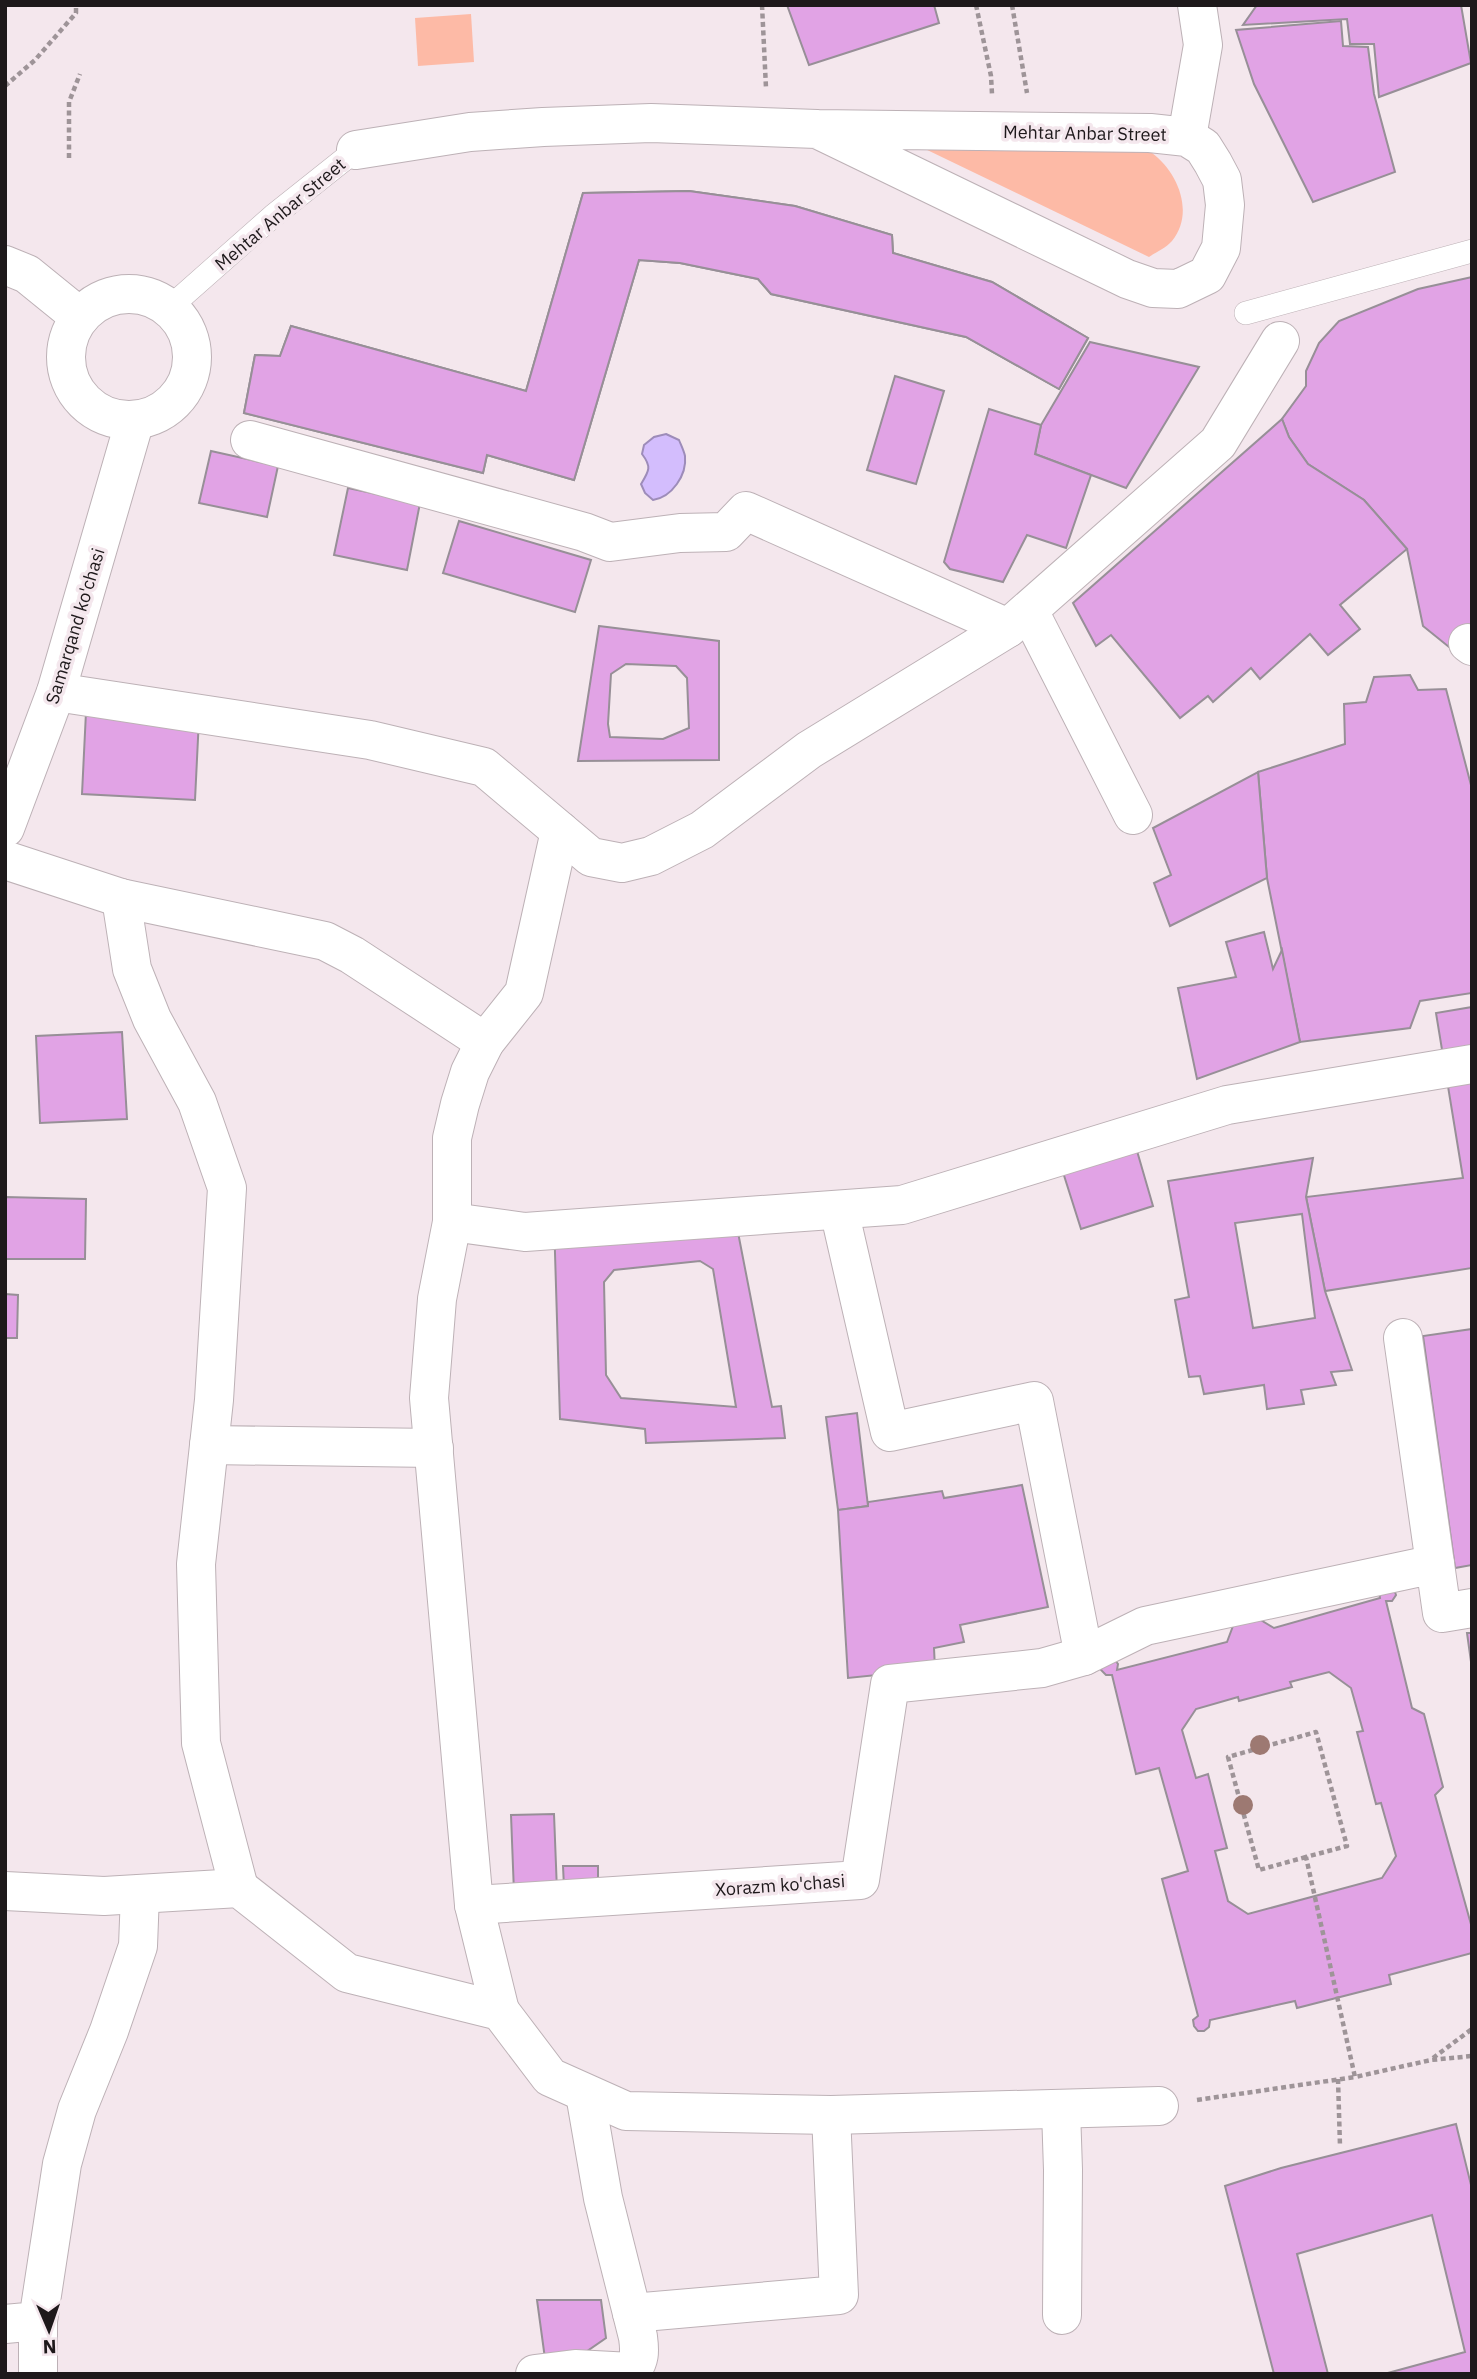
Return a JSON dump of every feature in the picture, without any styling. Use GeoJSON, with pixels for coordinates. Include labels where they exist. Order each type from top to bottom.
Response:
{"type":"FeatureCollection","features":[{"type":"Feature","properties":{"kind":"street"},"geometry":{"type":"LineString","coordinates":[[1187,137],[1203,45],[1197,5]]}},
{"type":"Feature","properties":{"kind":"street","name":"Mehtar Anbar Street"},"geometry":{"type":"LineString","coordinates":[[356,150],[470,132],[543,127],[650,123],[769,127]]}},
{"type":"Feature","properties":{"kind":"street"},"geometry":{"type":"LineString","coordinates":[[769,127],[817,129]]}},
{"type":"Feature","properties":{"kind":"street","name":"Mehtar Anbar Street"},"geometry":{"type":"LineString","coordinates":[[817,129],[1150,133],[1187,137],[1203,147],[1222,180],[1226,205],[1221,248],[1207,275],[1178,289],[1153,288],[1127,279],[817,129]]}},
{"type":"Feature","properties":{"kind":"street"},"geometry":{"type":"LineString","coordinates":[[5,265],[27,274],[80,317]]}},
{"type":"Feature","properties":{"kind":"street"},"geometry":{"type":"LineString","coordinates":[[123,294],[147,297],[169,308],[185,327],[192,351],[190,376],[178,398],[159,413],[135,420],[110,418],[89,407],[73,388],[66,364],[68,339],[80,317],[99,302],[123,294]]}},
{"type":"Feature","properties":{"kind":"street"},"geometry":{"type":"LineString","coordinates":[[56,692],[370,740],[484,766],[591,857],[622,863],[651,856],[702,830],[809,750],[1019,620],[1218,443],[1280,341]]}},
{"type":"Feature","properties":{"kind":"street","name":"Samarqand ko'chasi"},"geometry":{"type":"LineString","coordinates":[[5,828],[56,692],[135,420]]}},
{"type":"Feature","properties":{"kind":"street"},"geometry":{"type":"LineString","coordinates":[[250,440],[584,532],[610,542],[681,533],[726,532],[746,511],[1019,620],[1133,815]]}},
{"type":"Feature","properties":{"kind":"street"},"geometry":{"type":"LineString","coordinates":[[560,831],[524,993],[485,1042],[470,1072],[452,1138],[452,1222],[436,1311],[429,1398],[474,1905],[500,2011],[550,2077],[625,2111],[831,2115],[1159,2106]]}},
{"type":"Feature","properties":{"kind":"street"},"geometry":{"type":"LineString","coordinates":[[5,860],[121,898],[325,941],[352,955],[485,1042]]}},
{"type":"Feature","properties":{"kind":"street"},"geometry":{"type":"LineString","coordinates":[[121,898],[132,969],[152,1019],[197,1102],[227,1188],[214,1400],[196,1564],[201,1743],[239,1888],[346,1973],[500,2011]]}},
{"type":"Feature","properties":{"kind":"street"},"geometry":{"type":"LineString","coordinates":[[452,1222],[525,1232],[902,1205],[1227,1105],[1472,1065]]}},
{"type":"Feature","properties":{"kind":"street"},"geometry":{"type":"LineString","coordinates":[[839,1210],[890,1432],[1034,1401],[1084,1656],[1145,1626],[1435,1564]]}},
{"type":"Feature","properties":{"kind":"street"},"geometry":{"type":"LineString","coordinates":[[1403,1338],[1435,1564],[1457,1611]]}},
{"type":"Feature","properties":{"kind":"street"},"geometry":{"type":"LineString","coordinates":[[209,1445],[434,1448]]}},
{"type":"Feature","properties":{"kind":"street","name":"Xorazm ko'chasi"},"geometry":{"type":"LineString","coordinates":[[474,1905],[860,1880],[890,1684],[1042,1668],[1084,1656]]}},
{"type":"Feature","properties":{"kind":"street"},"geometry":{"type":"LineString","coordinates":[[5,1891],[104,1896],[239,1888]]}},
{"type":"Feature","properties":{"kind":"street"},"geometry":{"type":"LineString","coordinates":[[38,2374],[21,2322],[77,2110],[109,2031],[138,1946],[140,1894]]}},
{"type":"Feature","properties":{"kind":"street"},"geometry":{"type":"LineString","coordinates":[[535,2374],[575,2371],[631,2372],[640,2353],[603,2198],[585,2094]]}},
{"type":"Feature","properties":{"kind":"street"},"geometry":{"type":"LineString","coordinates":[[1061,2110],[1062,2315]]}},
{"type":"Feature","properties":{"kind":"street"},"geometry":{"type":"LineString","coordinates":[[632,2313],[839,2294],[831,2115]]}},
{"type":"Feature","properties":{"kind":"lane","name":"Mehtar Anbar Street"},"geometry":{"type":"LineString","coordinates":[[169,308],[273,216],[356,150]]}},
{"type":"Feature","properties":{"kind":"lane"},"geometry":{"type":"LineString","coordinates":[[1246,313],[1472,251]]}},
{"type":"Feature","properties":{"kind":"path"},"geometry":{"type":"LineString","coordinates":[[5,86],[35,60],[76,13],[76,5]]}},
{"type":"Feature","properties":{"kind":"path"},"geometry":{"type":"LineString","coordinates":[[762,5],[769,127]]}},
{"type":"Feature","properties":{"kind":"path"},"geometry":{"type":"LineString","coordinates":[[976,5],[991,75]]}},
{"type":"Feature","properties":{"kind":"path"},"geometry":{"type":"LineString","coordinates":[[1012,5],[1033,132]]}},
{"type":"Feature","properties":{"kind":"path"},"geometry":{"type":"LineString","coordinates":[[69,158],[69,103],[80,74]]}},
{"type":"Feature","properties":{"kind":"path"},"geometry":{"type":"LineString","coordinates":[[1316,1732],[1347,1846],[1306,1857],[1259,1870],[1228,1757],[1316,1732]]}},
{"type":"Feature","properties":{"kind":"path"},"geometry":{"type":"LineString","coordinates":[[1306,1857],[1355,2077]]}},
{"type":"Feature","properties":{"kind":"path"},"geometry":{"type":"LineString","coordinates":[[1431,2060],[1472,2029]]}},
{"type":"Feature","properties":{"kind":"path"},"geometry":{"type":"LineString","coordinates":[[1159,2106],[1338,2080],[1431,2060],[1472,2056]]}},
{"type":"Feature","properties":{"kind":"path"},"geometry":{"type":"LineString","coordinates":[[1338,2080],[1340,2146]]}},
{"type":"Feature","properties":{"kind":"shaded area"},"geometry":{"type":"Polygon","coordinates":[[[471,14],[474,62],[418,66],[415,18],[471,14]]]}},
{"type":"Feature","properties":{"kind":"shaded area"},"geometry":{"type":"Polygon","coordinates":[[[936,140],[1152,153],[1176,182],[1183,206],[1179,230],[1170,243],[1149,257],[921,147],[936,140]]]}},
{"type":"Feature","properties":{"kind":"shaded area"},"geometry":{"type":"Polygon","coordinates":[[[666,434],[679,440],[685,454],[684,470],[672,490],[653,500],[645,493],[641,484],[648,469],[642,454],[644,445],[654,437],[666,434]]]}},
{"type":"Feature","properties":{"kind":"building"},"geometry":{"type":"Polygon","coordinates":[[[787,5],[934,5],[939,23],[809,65],[787,5]]]}},
{"type":"Feature","properties":{"kind":"building"},"geometry":{"type":"Polygon","coordinates":[[[1257,5],[1461,5],[1471,63],[1379,97],[1374,44],[1350,44],[1347,19],[1243,25],[1257,5]]]}},
{"type":"Feature","properties":{"kind":"building"},"geometry":{"type":"Polygon","coordinates":[[[1341,21],[1343,46],[1368,47],[1374,94],[1395,172],[1313,202],[1254,84],[1236,30],[1341,21]]]}},
{"type":"Feature","properties":{"kind":"building"},"geometry":{"type":"Polygon","coordinates":[[[689,191],[795,206],[892,235],[893,253],[992,282],[1088,338],[1059,389],[966,337],[771,294],[758,279],[680,263],[639,260],[574,480],[487,455],[483,473],[244,413],[255,355],[280,356],[291,326],[526,391],[583,193],[689,191]]]}},
{"type":"Feature","properties":{"kind":"building"},"geometry":{"type":"Polygon","coordinates":[[[689,191],[795,206],[892,235],[893,253],[992,282],[1088,338],[1059,389],[966,337],[771,294],[758,279],[680,263],[639,260],[574,480],[487,455],[483,473],[244,413],[255,355],[280,356],[291,326],[526,391],[583,193],[689,191]]]}},
{"type":"Feature","properties":{"kind":"building"},"geometry":{"type":"Polygon","coordinates":[[[1472,277],[1472,642],[1449,647],[1423,626],[1407,549],[1364,500],[1308,464],[1289,437],[1282,419],[1306,386],[1306,371],[1319,343],[1339,321],[1418,289],[1472,277]]]}},
{"type":"Feature","properties":{"kind":"building"},"geometry":{"type":"Polygon","coordinates":[[[1090,342],[1199,367],[1126,488],[1035,454],[1041,425],[1090,342]]]}},
{"type":"Feature","properties":{"kind":"building"},"geometry":{"type":"Polygon","coordinates":[[[895,376],[944,391],[916,484],[867,470],[895,376]]]}},
{"type":"Feature","properties":{"kind":"building"},"geometry":{"type":"Polygon","coordinates":[[[989,409],[1041,425],[1035,454],[1091,475],[1066,548],[1027,535],[1003,582],[950,569],[944,562],[989,409]]]}},
{"type":"Feature","properties":{"kind":"building"},"geometry":{"type":"Polygon","coordinates":[[[1282,419],[1289,437],[1308,464],[1364,500],[1407,549],[1340,605],[1360,629],[1328,655],[1310,634],[1260,679],[1251,668],[1213,702],[1208,696],[1180,718],[1111,635],[1096,646],[1073,603],[1282,419]]]}},
{"type":"Feature","properties":{"kind":"building"},"geometry":{"type":"Polygon","coordinates":[[[211,451],[278,466],[267,517],[199,503],[211,451]]]}},
{"type":"Feature","properties":{"kind":"building"},"geometry":{"type":"Polygon","coordinates":[[[348,488],[420,503],[407,570],[334,555],[348,488]]]}},
{"type":"Feature","properties":{"kind":"building"},"geometry":{"type":"Polygon","coordinates":[[[459,521],[591,560],[575,612],[443,573],[459,521]]]}},
{"type":"Feature","properties":{"kind":"building"},"geometry":{"type":"Polygon","coordinates":[[[599,626],[719,641],[719,760],[578,761],[599,626]],[[626,664],[611,674],[608,724],[610,737],[663,739],[689,728],[687,678],[676,666],[626,664]]]}},
{"type":"Feature","properties":{"kind":"building"},"geometry":{"type":"Polygon","coordinates":[[[1410,675],[1418,690],[1446,689],[1472,789],[1472,993],[1420,1001],[1410,1028],[1300,1042],[1267,878],[1258,772],[1345,744],[1344,704],[1366,702],[1374,677],[1410,675]]]}},
{"type":"Feature","properties":{"kind":"building"},"geometry":{"type":"Polygon","coordinates":[[[86,712],[199,718],[195,800],[82,794],[86,712]]]}},
{"type":"Feature","properties":{"kind":"building"},"geometry":{"type":"Polygon","coordinates":[[[1258,772],[1267,878],[1170,926],[1154,883],[1171,875],[1153,828],[1258,772]]]}},
{"type":"Feature","properties":{"kind":"building"},"geometry":{"type":"Polygon","coordinates":[[[1264,932],[1273,969],[1282,950],[1300,1042],[1197,1079],[1178,988],[1236,977],[1226,942],[1264,932]]]}},
{"type":"Feature","properties":{"kind":"building"},"geometry":{"type":"Polygon","coordinates":[[[1472,1007],[1472,1268],[1325,1291],[1306,1197],[1463,1178],[1436,1013],[1472,1007]]]}},
{"type":"Feature","properties":{"kind":"building"},"geometry":{"type":"Polygon","coordinates":[[[122,1032],[127,1119],[40,1123],[36,1036],[122,1032]]]}},
{"type":"Feature","properties":{"kind":"building"},"geometry":{"type":"Polygon","coordinates":[[[1135,1144],[1153,1206],[1081,1229],[1061,1166],[1135,1144]]]}},
{"type":"Feature","properties":{"kind":"building"},"geometry":{"type":"Polygon","coordinates":[[[1313,1158],[1306,1197],[1325,1291],[1352,1370],[1331,1372],[1336,1385],[1301,1390],[1304,1404],[1267,1409],[1264,1385],[1204,1394],[1200,1376],[1189,1377],[1175,1300],[1189,1297],[1168,1181],[1313,1158]],[[1302,1214],[1235,1223],[1253,1328],[1315,1318],[1302,1214]]]}},
{"type":"Feature","properties":{"kind":"building"},"geometry":{"type":"Polygon","coordinates":[[[5,1197],[86,1199],[85,1259],[5,1259],[5,1197]]]}},
{"type":"Feature","properties":{"kind":"building"},"geometry":{"type":"Polygon","coordinates":[[[735,1217],[772,1407],[781,1406],[785,1438],[646,1443],[645,1429],[560,1419],[554,1220],[735,1217]],[[700,1261],[614,1270],[604,1282],[606,1375],[621,1398],[736,1407],[713,1269],[700,1261]]]}},
{"type":"Feature","properties":{"kind":"building"},"geometry":{"type":"Polygon","coordinates":[[[5,1294],[18,1295],[17,1338],[5,1338],[5,1294]]]}},
{"type":"Feature","properties":{"kind":"building"},"geometry":{"type":"Polygon","coordinates":[[[1472,1329],[1472,1565],[1455,1568],[1423,1336],[1472,1329]]]}},
{"type":"Feature","properties":{"kind":"building"},"geometry":{"type":"Polygon","coordinates":[[[857,1413],[868,1506],[838,1510],[826,1417],[857,1413]]]}},
{"type":"Feature","properties":{"kind":"building"},"geometry":{"type":"Polygon","coordinates":[[[1022,1485],[1048,1607],[960,1625],[964,1642],[934,1648],[935,1669],[848,1678],[838,1510],[868,1506],[868,1502],[942,1491],[944,1498],[1022,1485]]]}},
{"type":"Feature","properties":{"kind":"building"},"geometry":{"type":"Polygon","coordinates":[[[1394,1589],[1396,1595],[1392,1601],[1386,1601],[1412,1708],[1424,1714],[1443,1787],[1435,1795],[1472,1928],[1472,1953],[1389,1975],[1391,1984],[1297,2008],[1295,2001],[1210,2020],[1209,2027],[1198,2031],[1193,2020],[1198,2016],[1162,1879],[1188,1871],[1159,1768],[1136,1774],[1112,1675],[1106,1675],[1101,1670],[1102,1663],[1114,1659],[1118,1664],[1117,1670],[1227,1642],[1233,1626],[1259,1619],[1274,1628],[1380,1598],[1379,1591],[1394,1589]],[[1329,1672],[1290,1682],[1292,1687],[1239,1701],[1238,1697],[1196,1709],[1182,1730],[1196,1778],[1208,1774],[1227,1848],[1215,1851],[1228,1901],[1248,1914],[1382,1878],[1396,1856],[1381,1803],[1376,1804],[1357,1732],[1363,1731],[1351,1688],[1329,1672]]]}},
{"type":"Feature","properties":{"kind":"building"},"geometry":{"type":"Polygon","coordinates":[[[1467,1633],[1472,1633],[1472,1669],[1467,1633]]]}},
{"type":"Feature","properties":{"kind":"building"},"geometry":{"type":"Polygon","coordinates":[[[554,1814],[557,1891],[514,1893],[511,1815],[554,1814]]]}},
{"type":"Feature","properties":{"kind":"building"},"geometry":{"type":"Polygon","coordinates":[[[563,1866],[598,1866],[598,1888],[564,1887],[563,1866]]]}},
{"type":"Feature","properties":{"kind":"building"},"geometry":{"type":"Polygon","coordinates":[[[1456,2124],[1472,2189],[1472,2374],[1384,2374],[1465,2352],[1432,2215],[1297,2254],[1328,2374],[1274,2374],[1225,2186],[1281,2168],[1456,2124]]]}},
{"type":"Feature","properties":{"kind":"building"},"geometry":{"type":"Polygon","coordinates":[[[537,2300],[601,2300],[606,2338],[577,2358],[546,2366],[537,2300]]]}}]}
